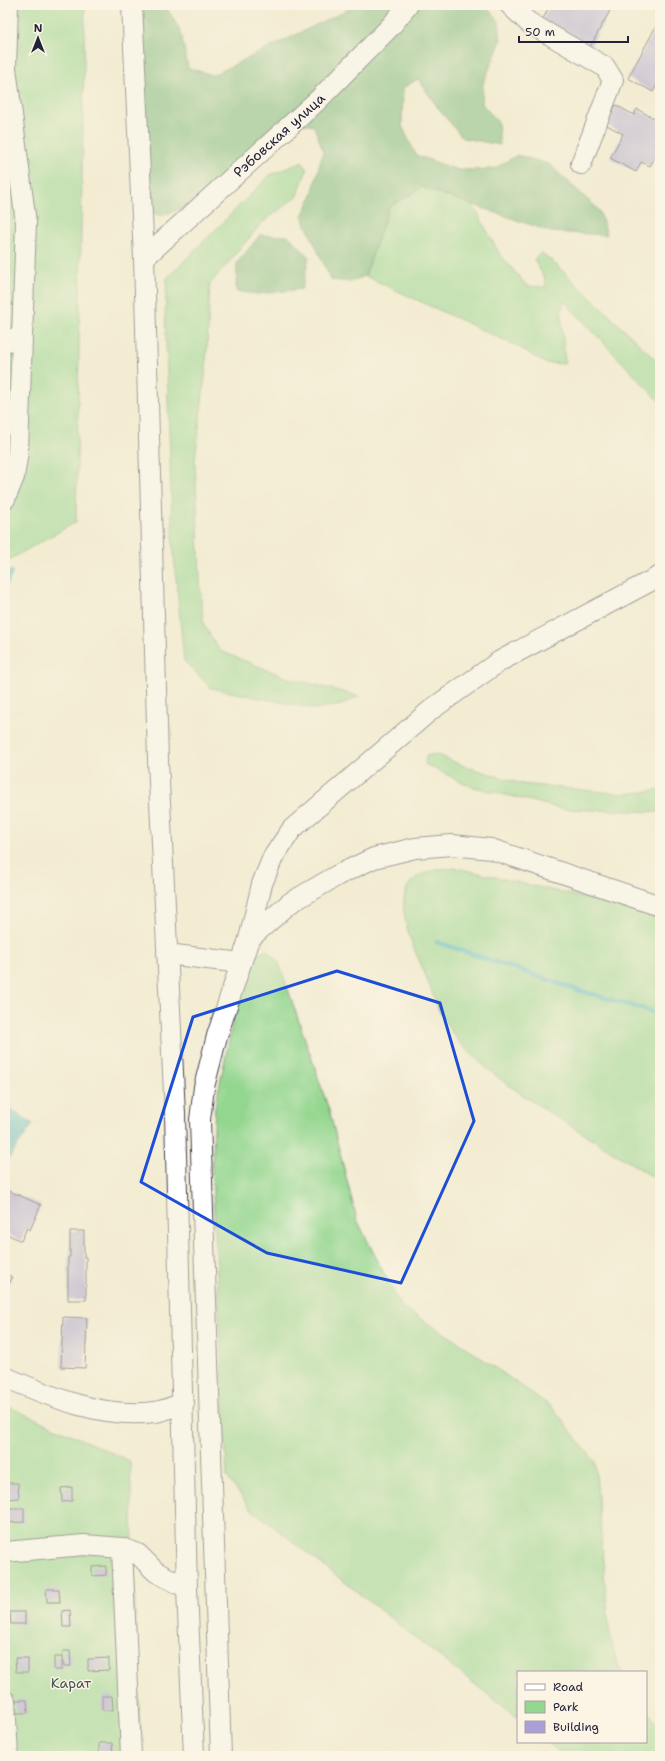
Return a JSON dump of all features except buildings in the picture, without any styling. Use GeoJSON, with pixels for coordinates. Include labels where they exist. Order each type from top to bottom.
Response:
{"type":"FeatureCollection","features":[{"type":"Feature","properties":{"kind":"street"},"geometry":{"type":"LineString","coordinates":[[5,499],[14,477],[18,452],[13,338],[26,223],[7,85],[6,68],[8,5]]}},
{"type":"Feature","properties":{"kind":"street"},"geometry":{"type":"LineString","coordinates":[[132,5],[144,258],[158,760],[175,1121],[184,1402],[187,1588],[194,1756]]}},
{"type":"Feature","properties":{"kind":"street","name":"Рэбовская улица"},"geometry":{"type":"LineString","coordinates":[[144,258],[318,100],[392,25],[408,5]]}},
{"type":"Feature","properties":{"kind":"street"},"geometry":{"type":"LineString","coordinates":[[510,5],[528,22],[605,67],[613,80],[582,164]]}},
{"type":"Feature","properties":{"kind":"street"},"geometry":{"type":"LineString","coordinates":[[221,1756],[200,1120],[204,1087],[215,1044],[249,939],[262,884],[273,857],[292,829],[318,805],[432,709],[500,661],[660,576]]}},
{"type":"Feature","properties":{"kind":"street"},"geometry":{"type":"LineString","coordinates":[[249,939],[290,903],[338,875],[374,858],[415,848],[452,845],[492,849],[660,906]]}},
{"type":"Feature","properties":{"kind":"street"},"geometry":{"type":"LineString","coordinates":[[167,954],[241,963]]}},
{"type":"Feature","properties":{"kind":"street"},"geometry":{"type":"LineString","coordinates":[[5,1377],[33,1389],[77,1404],[121,1413],[156,1412],[184,1402]]}},
{"type":"Feature","properties":{"kind":"street"},"geometry":{"type":"LineString","coordinates":[[5,1552],[84,1545],[122,1548],[138,1554],[156,1572],[187,1588]]}},
{"type":"Feature","properties":{"kind":"street"},"geometry":{"type":"LineString","coordinates":[[122,1548],[131,1756]]}},
{"type":"Feature","properties":{"kind":"street"},"geometry":{"type":"LineString","coordinates":[[5,1701],[8,1756]]}},
{"type":"Feature","properties":{"kind":"highlighted area"},"geometry":{"type":"Polygon","coordinates":[[[337,971],[440,1003],[474,1121],[401,1283],[267,1253],[141,1182],[193,1017],[337,971]]]}},
{"type":"Feature","properties":{"kind":"green space"},"geometry":{"type":"Polygon","coordinates":[[[5,5],[85,5],[76,522],[5,562],[5,5]]]}},
{"type":"Feature","properties":{"kind":"green space"},"geometry":{"type":"Polygon","coordinates":[[[137,5],[165,5],[181,32],[188,68],[213,75],[357,5],[485,5],[499,21],[501,41],[483,84],[482,104],[498,122],[500,145],[463,138],[440,111],[418,79],[403,88],[402,126],[416,155],[458,170],[494,169],[517,155],[549,164],[599,210],[607,235],[551,232],[422,187],[389,207],[365,276],[351,282],[331,280],[302,216],[312,195],[323,151],[314,126],[287,121],[188,206],[161,216],[146,210],[137,5]]]}},
{"type":"Feature","properties":{"kind":"green space"},"geometry":{"type":"Polygon","coordinates":[[[302,162],[307,170],[297,196],[261,224],[210,284],[206,368],[195,461],[201,601],[204,625],[220,651],[288,678],[359,696],[341,705],[315,709],[211,688],[184,661],[173,547],[165,314],[167,278],[270,175],[302,162]]]}},
{"type":"Feature","properties":{"kind":"green space"},"geometry":{"type":"Polygon","coordinates":[[[422,187],[473,205],[499,253],[527,286],[546,287],[545,279],[534,259],[541,253],[551,260],[660,364],[660,402],[564,301],[561,312],[565,364],[545,363],[517,346],[365,276],[389,207],[422,187]]]}},
{"type":"Feature","properties":{"kind":"green space"},"geometry":{"type":"Polygon","coordinates":[[[260,235],[289,236],[309,257],[302,289],[258,294],[236,291],[237,263],[260,235]]]}},
{"type":"Feature","properties":{"kind":"green space"},"geometry":{"type":"Polygon","coordinates":[[[436,754],[464,766],[522,784],[624,794],[660,790],[660,812],[563,809],[470,786],[425,764],[426,756],[436,754]]]}},
{"type":"Feature","properties":{"kind":"green space"},"geometry":{"type":"Polygon","coordinates":[[[457,868],[619,906],[660,919],[660,1182],[544,1109],[500,1079],[461,1044],[449,1028],[435,1001],[409,935],[405,920],[404,900],[406,890],[411,882],[418,876],[436,870],[457,868]]]}},
{"type":"Feature","properties":{"kind":"green space"},"geometry":{"type":"Polygon","coordinates":[[[267,950],[279,963],[329,1110],[357,1220],[401,1307],[454,1339],[553,1408],[595,1462],[609,1630],[617,1663],[621,1671],[517,1671],[517,1717],[250,1508],[227,1477],[212,1171],[215,1107],[241,983],[255,956],[267,950]]]}},
{"type":"Feature","properties":{"kind":"green space","name":"Карат"},"geometry":{"type":"Polygon","coordinates":[[[5,1405],[130,1461],[141,1756],[5,1756],[5,1405]]]}},
{"type":"Feature","properties":{"kind":"green space"},"geometry":{"type":"Polygon","coordinates":[[[647,1710],[660,1729],[660,1756],[564,1756],[548,1743],[647,1743],[647,1710]]]}},
{"type":"Feature","properties":{"kind":"water"},"geometry":{"type":"Polygon","coordinates":[[[5,1105],[33,1124],[5,1164],[5,1105]]]}},
{"type":"Feature","properties":{"kind":"waterway"},"geometry":{"type":"LineString","coordinates":[[5,586],[11,572]]}},
{"type":"Feature","properties":{"kind":"waterway"},"geometry":{"type":"LineString","coordinates":[[437,942],[578,990],[660,1014]]}}]}
